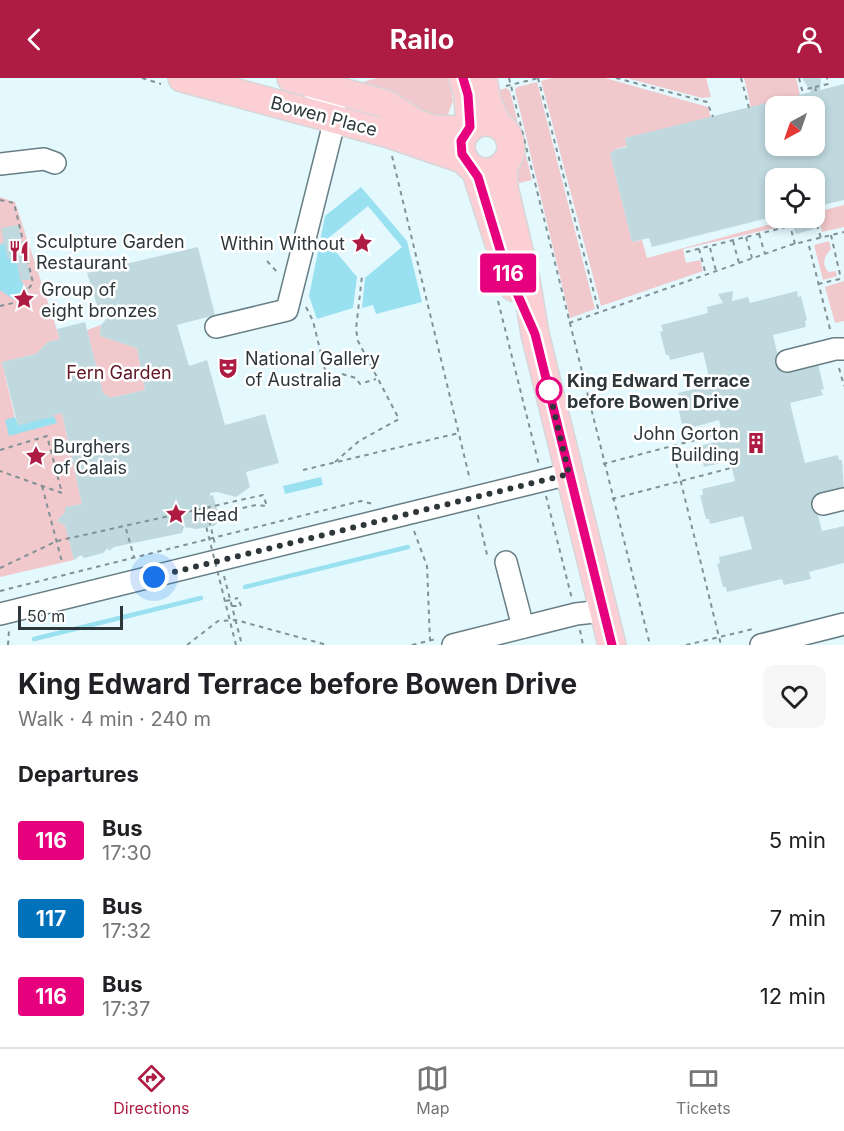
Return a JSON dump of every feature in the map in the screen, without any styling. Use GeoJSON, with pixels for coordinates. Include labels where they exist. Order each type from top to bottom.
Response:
{"type":"FeatureCollection","features":[{"type":"Feature","properties":{"kind":"main road","name":"Bowen Place"},"geometry":{"type":"LineString","coordinates":[[182,78],[332,131],[391,145],[445,152],[470,165]]}},
{"type":"Feature","properties":{"kind":"main road"},"geometry":{"type":"LineString","coordinates":[[463,78],[468,95],[469,128],[461,148],[486,197],[505,266],[535,334]]}},
{"type":"Feature","properties":{"kind":"main road","name":"Bowen Place"},"geometry":{"type":"LineString","coordinates":[[293,79],[386,104],[416,123],[433,129],[469,128]]}},
{"type":"Feature","properties":{"kind":"main road"},"geometry":{"type":"LineString","coordinates":[[470,165],[487,172],[503,165],[509,157],[511,145],[506,132],[498,125],[487,102],[493,82]]}},
{"type":"Feature","properties":{"kind":"main road"},"geometry":{"type":"LineString","coordinates":[[469,128],[481,122],[498,125]]}},
{"type":"Feature","properties":{"kind":"main road"},"geometry":{"type":"LineString","coordinates":[[503,165],[504,188],[526,280],[535,334],[612,645]]}},
{"type":"Feature","properties":{"kind":"street"},"geometry":{"type":"LineString","coordinates":[[216,327],[287,310],[336,109],[330,100],[293,79]]}},
{"type":"Feature","properties":{"kind":"street"},"geometry":{"type":"LineString","coordinates":[[332,131],[349,105],[373,100]]}},
{"type":"Feature","properties":{"kind":"street"},"geometry":{"type":"LineString","coordinates":[[0,164],[44,159],[55,163]]}},
{"type":"Feature","properties":{"kind":"street"},"geometry":{"type":"LineString","coordinates":[[787,361],[839,349]]}},
{"type":"Feature","properties":{"kind":"street"},"geometry":{"type":"LineString","coordinates":[[0,615],[569,474]]}},
{"type":"Feature","properties":{"kind":"street"},"geometry":{"type":"LineString","coordinates":[[823,504],[844,499]]}},
{"type":"Feature","properties":{"kind":"street"},"geometry":{"type":"LineString","coordinates":[[498,565],[519,634]]}},
{"type":"Feature","properties":{"kind":"street"},"geometry":{"type":"LineString","coordinates":[[453,645],[519,634],[576,614],[601,600]]}},
{"type":"Feature","properties":{"kind":"street"},"geometry":{"type":"LineString","coordinates":[[761,645],[844,624]]}},
{"type":"Feature","properties":{"kind":"path"},"geometry":{"type":"LineString","coordinates":[[509,78],[603,464],[650,645]]}},
{"type":"Feature","properties":{"kind":"path"},"geometry":{"type":"LineString","coordinates":[[493,82],[511,85],[539,78],[599,312]]}},
{"type":"Feature","properties":{"kind":"path"},"geometry":{"type":"LineString","coordinates":[[616,78],[707,102],[713,117]]}},
{"type":"Feature","properties":{"kind":"path"},"geometry":{"type":"LineString","coordinates":[[741,78],[749,108]]}},
{"type":"Feature","properties":{"kind":"path"},"geometry":{"type":"LineString","coordinates":[[799,78],[802,90],[828,84],[826,78]]}},
{"type":"Feature","properties":{"kind":"path"},"geometry":{"type":"LineString","coordinates":[[815,87],[816,91]]}},
{"type":"Feature","properties":{"kind":"path"},"geometry":{"type":"LineString","coordinates":[[391,145],[474,498],[498,565]]}},
{"type":"Feature","properties":{"kind":"path"},"geometry":{"type":"LineString","coordinates":[[0,200],[14,203],[33,284],[18,302],[0,306]]}},
{"type":"Feature","properties":{"kind":"path"},"geometry":{"type":"LineString","coordinates":[[686,252],[782,228]]}},
{"type":"Feature","properties":{"kind":"path"},"geometry":{"type":"LineString","coordinates":[[791,228],[795,244]]}},
{"type":"Feature","properties":{"kind":"path"},"geometry":{"type":"LineString","coordinates":[[818,228],[821,238]]}},
{"type":"Feature","properties":{"kind":"path"},"geometry":{"type":"LineString","coordinates":[[569,323],[752,258],[844,232]]}},
{"type":"Feature","properties":{"kind":"path"},"geometry":{"type":"LineString","coordinates":[[759,234],[765,254]]}},
{"type":"Feature","properties":{"kind":"path"},"geometry":{"type":"LineString","coordinates":[[818,284],[843,279],[831,235]]}},
{"type":"Feature","properties":{"kind":"path"},"geometry":{"type":"LineString","coordinates":[[746,237],[752,258]]}},
{"type":"Feature","properties":{"kind":"path"},"geometry":{"type":"LineString","coordinates":[[733,241],[739,263]]}},
{"type":"Feature","properties":{"kind":"path"},"geometry":{"type":"LineString","coordinates":[[710,246],[716,271]]}},
{"type":"Feature","properties":{"kind":"path"},"geometry":{"type":"LineString","coordinates":[[809,246],[818,284],[839,349],[844,386]]}},
{"type":"Feature","properties":{"kind":"path"},"geometry":{"type":"LineString","coordinates":[[699,249],[706,275]]}},
{"type":"Feature","properties":{"kind":"path"},"geometry":{"type":"LineString","coordinates":[[267,261],[279,274]]}},
{"type":"Feature","properties":{"kind":"path"},"geometry":{"type":"LineString","coordinates":[[335,462],[359,441],[399,419],[357,341],[356,329],[362,276]]}},
{"type":"Feature","properties":{"kind":"path"},"geometry":{"type":"LineString","coordinates":[[290,297],[303,301],[313,321],[327,378],[342,374],[356,378],[360,384],[376,379]]}},
{"type":"Feature","properties":{"kind":"path"},"geometry":{"type":"LineString","coordinates":[[498,301],[583,645]]}},
{"type":"Feature","properties":{"kind":"path"},"geometry":{"type":"LineString","coordinates":[[303,470],[459,433]]}},
{"type":"Feature","properties":{"kind":"path"},"geometry":{"type":"LineString","coordinates":[[603,464],[722,433]]}},
{"type":"Feature","properties":{"kind":"path"},"geometry":{"type":"LineString","coordinates":[[0,450],[47,436],[62,493],[0,471]]}},
{"type":"Feature","properties":{"kind":"path"},"geometry":{"type":"LineString","coordinates":[[672,446],[721,645]]}},
{"type":"Feature","properties":{"kind":"path"},"geometry":{"type":"LineString","coordinates":[[612,499],[731,468]]}},
{"type":"Feature","properties":{"kind":"path"},"geometry":{"type":"LineString","coordinates":[[42,486],[62,562]]}},
{"type":"Feature","properties":{"kind":"path"},"geometry":{"type":"LineString","coordinates":[[0,591],[361,501],[382,507]]}},
{"type":"Feature","properties":{"kind":"path"},"geometry":{"type":"LineString","coordinates":[[0,569],[57,541],[202,510],[237,645]]}},
{"type":"Feature","properties":{"kind":"path"},"geometry":{"type":"LineString","coordinates":[[125,527],[134,557]]}},
{"type":"Feature","properties":{"kind":"path"},"geometry":{"type":"LineString","coordinates":[[413,528],[427,566],[430,641]]}},
{"type":"Feature","properties":{"kind":"path"},"geometry":{"type":"LineString","coordinates":[[225,602],[238,598],[241,606],[232,606]]}},
{"type":"Feature","properties":{"kind":"path"},"geometry":{"type":"LineString","coordinates":[[187,645],[218,621],[236,620],[327,645]]}},
{"type":"Feature","properties":{"kind":"green space"},"geometry":{"type":"Polygon","coordinates":[[[377,78],[449,78],[453,101],[444,125],[356,84],[377,78]]]}},
{"type":"Feature","properties":{"kind":"green space"},"geometry":{"type":"Polygon","coordinates":[[[552,78],[605,78],[708,107],[711,118],[625,138],[627,146],[610,153],[632,242],[642,240],[647,258],[765,226],[765,228],[775,228],[683,249],[686,263],[700,260],[703,271],[601,306],[541,81],[552,78]]]}},
{"type":"Feature","properties":{"kind":"green space"},"geometry":{"type":"Polygon","coordinates":[[[626,78],[706,78],[711,97],[702,98],[626,78]]]}},
{"type":"Feature","properties":{"kind":"green space"},"geometry":{"type":"Polygon","coordinates":[[[744,78],[796,78],[800,95],[765,96],[765,104],[751,108],[744,78]]]}},
{"type":"Feature","properties":{"kind":"green space"},"geometry":{"type":"Polygon","coordinates":[[[537,82],[595,309],[570,318],[515,90],[517,87],[537,82]]]}},
{"type":"Feature","properties":{"kind":"green space"},"geometry":{"type":"Polygon","coordinates":[[[506,88],[510,91],[532,180],[515,184],[513,168],[519,151],[518,140],[496,91],[506,88]]]}},
{"type":"Feature","properties":{"kind":"green space"},"geometry":{"type":"Polygon","coordinates":[[[0,197],[15,202],[60,339],[48,342],[36,354],[2,362],[15,418],[18,425],[62,413],[82,504],[65,507],[65,512],[57,521],[65,525],[74,560],[0,577],[0,197]]]}},
{"type":"Feature","properties":{"kind":"green space"},"geometry":{"type":"Polygon","coordinates":[[[844,205],[844,227],[822,232],[821,228],[825,228],[825,210],[844,205]]]}},
{"type":"Feature","properties":{"kind":"green space"},"geometry":{"type":"Polygon","coordinates":[[[829,241],[831,249],[824,263],[829,272],[836,271],[837,276],[823,280],[814,245],[829,241]]]}},
{"type":"Feature","properties":{"kind":"green space"},"geometry":{"type":"Polygon","coordinates":[[[844,281],[844,321],[835,323],[825,287],[844,281]]]}},
{"type":"Feature","properties":{"kind":"green space","name":"Fern Garden"},"geometry":{"type":"Polygon","coordinates":[[[101,325],[100,336],[137,348],[145,390],[110,398],[103,393],[87,330],[101,325]]]}},
{"type":"Feature","properties":{"kind":"water"},"geometry":{"type":"Polygon","coordinates":[[[361,187],[407,241],[422,302],[376,314],[373,305],[362,308],[365,278],[402,247],[368,206],[326,240],[357,277],[353,308],[317,319],[309,296],[325,216],[361,187]]]}},
{"type":"Feature","properties":{"kind":"water"},"geometry":{"type":"Polygon","coordinates":[[[4,242],[8,259],[16,257],[21,281],[28,290],[13,299],[0,290],[0,245],[4,242]]]}},
{"type":"Feature","properties":{"kind":"water"},"geometry":{"type":"Polygon","coordinates":[[[54,416],[57,423],[9,436],[5,420],[15,417],[18,425],[54,416]]]}},
{"type":"Feature","properties":{"kind":"water"},"geometry":{"type":"Polygon","coordinates":[[[321,477],[323,485],[285,494],[283,486],[321,477]]]}},
{"type":"Feature","properties":{"kind":"building"},"geometry":{"type":"Polygon","coordinates":[[[802,78],[821,78],[820,90],[844,84],[844,200],[825,204],[825,168],[765,168],[765,219],[652,247],[649,238],[632,242],[610,153],[614,152],[613,150],[627,147],[625,138],[765,103],[765,156],[825,156],[825,96],[795,96],[811,92],[802,78]]]}},
{"type":"Feature","properties":{"kind":"building"},"geometry":{"type":"Polygon","coordinates":[[[18,225],[31,279],[22,281],[16,257],[8,259],[1,228],[18,225]]]}},
{"type":"Feature","properties":{"kind":"building"},"geometry":{"type":"Polygon","coordinates":[[[794,228],[814,228],[796,234],[794,228]]]}},
{"type":"Feature","properties":{"kind":"building"},"geometry":{"type":"Polygon","coordinates":[[[198,247],[215,315],[177,325],[189,366],[207,360],[225,425],[265,414],[279,463],[246,472],[250,487],[236,497],[217,492],[210,493],[210,496],[213,495],[220,520],[214,526],[196,529],[184,527],[182,533],[114,547],[109,551],[108,548],[103,553],[84,558],[81,555],[74,560],[65,525],[57,521],[65,512],[65,507],[82,504],[62,413],[18,426],[2,362],[36,354],[48,342],[60,339],[57,329],[85,322],[103,393],[110,398],[145,390],[137,348],[100,336],[101,325],[110,315],[100,315],[87,273],[198,247]]]}},
{"type":"Feature","properties":{"kind":"building","name":"John Gorton Building"},"geometry":{"type":"Polygon","coordinates":[[[733,291],[732,301],[748,297],[750,303],[797,291],[798,297],[801,296],[807,320],[805,321],[806,327],[773,335],[781,368],[814,359],[816,365],[818,364],[824,389],[821,390],[823,395],[790,403],[805,463],[838,455],[839,460],[842,460],[844,491],[814,499],[822,531],[844,526],[844,563],[809,572],[811,579],[784,585],[782,579],[727,592],[726,587],[723,587],[717,564],[720,563],[719,557],[752,549],[743,516],[710,524],[709,519],[706,519],[700,495],[703,495],[702,489],[735,481],[730,461],[704,467],[699,446],[724,440],[719,420],[687,429],[686,423],[682,424],[676,399],[679,399],[678,393],[711,385],[703,352],[670,360],[669,355],[666,355],[660,332],[663,331],[661,325],[708,313],[707,307],[723,303],[718,294],[733,291]]]}},
{"type":"Feature","properties":{"kind":"waterway"},"geometry":{"type":"LineString","coordinates":[[245,587],[408,547]]}},
{"type":"Feature","properties":{"kind":"waterway"},"geometry":{"type":"LineString","coordinates":[[34,639],[201,598]]}},
{"type":"Feature","properties":{"kind":"bus line","name":"116"},"geometry":{"type":"LineString","coordinates":[[463,78],[468,95],[470,127],[461,141],[462,154],[469,165],[475,169],[486,197],[505,266],[535,334],[612,645]]}},
{"type":"Feature","properties":{"kind":"place","name":"Within Without"},"geometry":{"type":"Point","coordinates":[362,243]}},
{"type":"Feature","properties":{"kind":"place","name":"Sculpture Garden Restaurant"},"geometry":{"type":"Point","coordinates":[19,251]}},
{"type":"Feature","properties":{"kind":"place","name":"Group of eight bronzes"},"geometry":{"type":"Point","coordinates":[24,299]}},
{"type":"Feature","properties":{"kind":"place","name":"National Gallery of Australia"},"geometry":{"type":"Point","coordinates":[228,368]}},
{"type":"Feature","properties":{"kind":"place","name":"King Edward Terrace before Bowen Drive"},"geometry":{"type":"Point","coordinates":[549,390]}},
{"type":"Feature","properties":{"kind":"place","name":"John Gorton Building"},"geometry":{"type":"Point","coordinates":[756,443]}},
{"type":"Feature","properties":{"kind":"place","name":"Burghers of Calais"},"geometry":{"type":"Point","coordinates":[36,456]}},
{"type":"Feature","properties":{"kind":"place","name":"Head"},"geometry":{"type":"Point","coordinates":[176,514]}},
{"type":"Feature","properties":{"kind":"route"},"geometry":{"type":"LineString","coordinates":[[154,577],[569,474],[549,390]]}}]}
